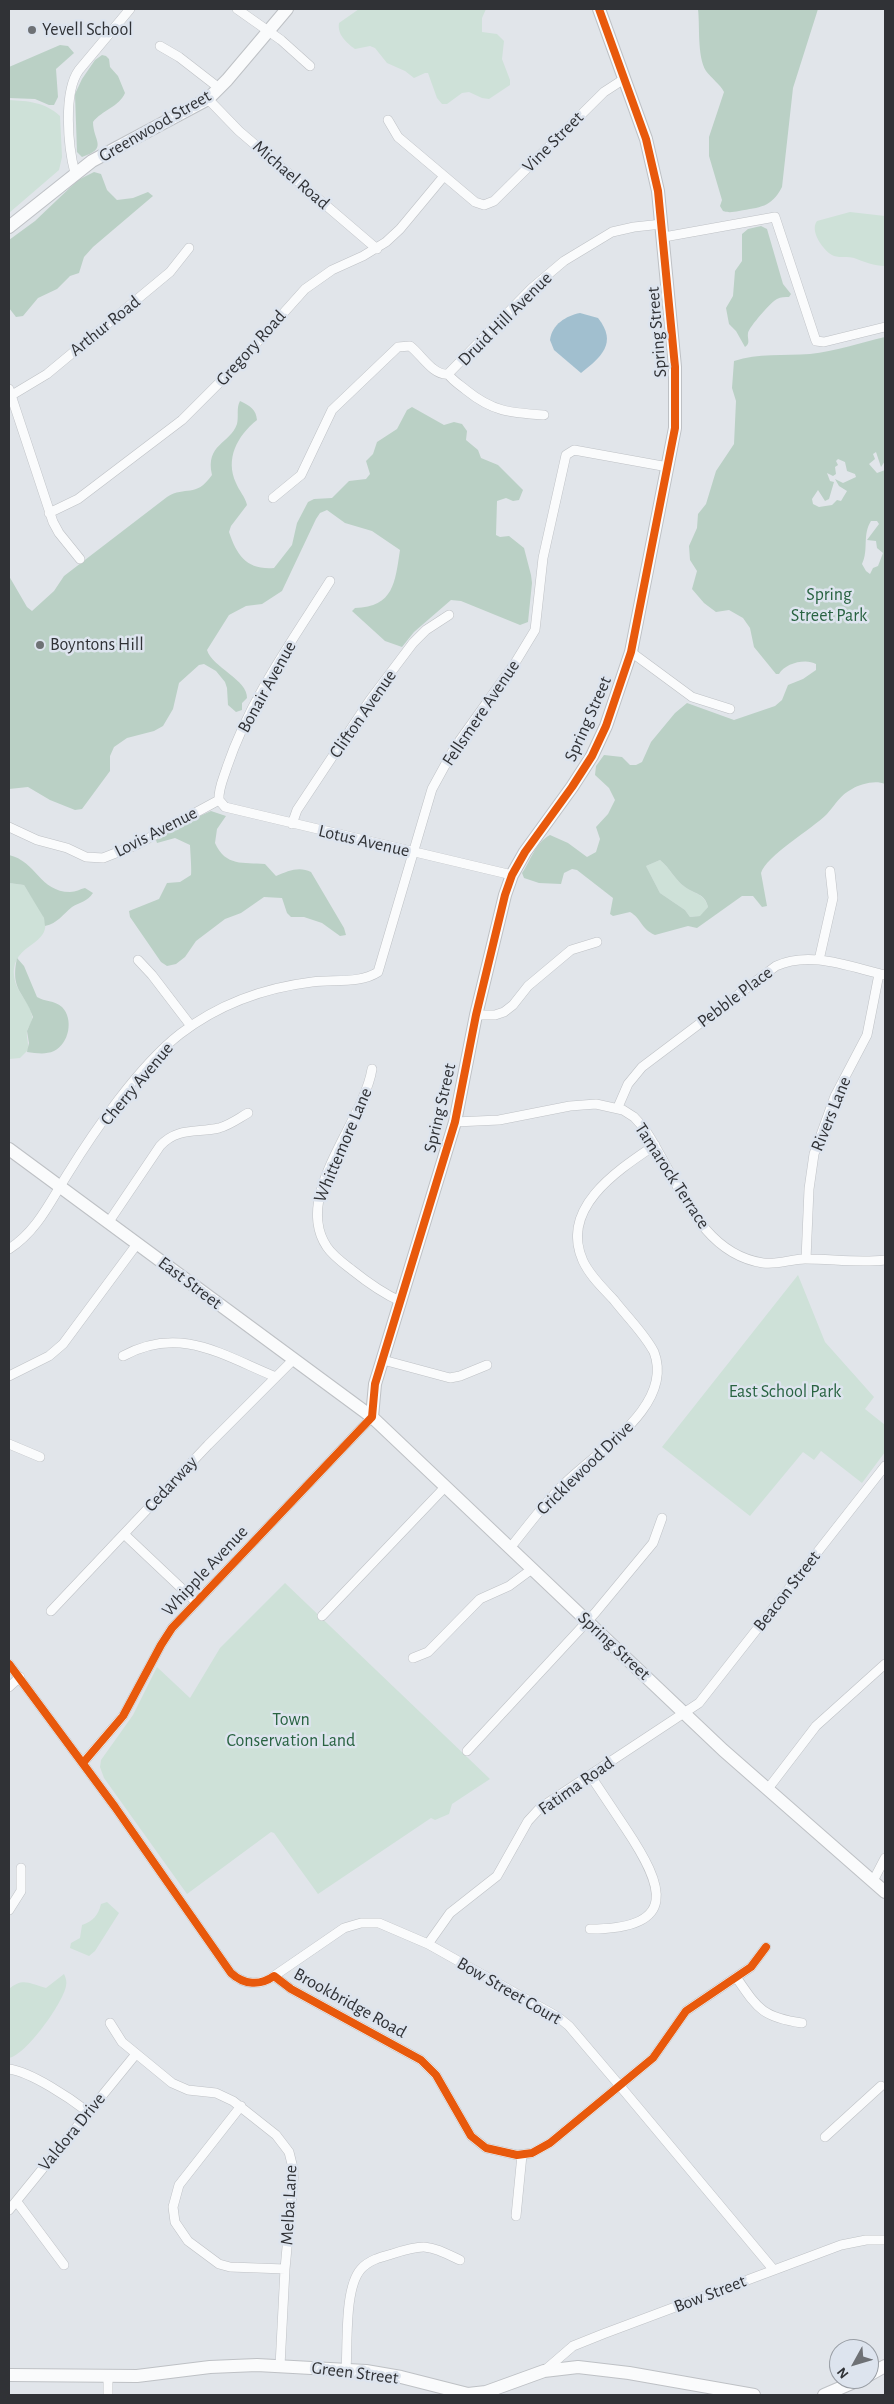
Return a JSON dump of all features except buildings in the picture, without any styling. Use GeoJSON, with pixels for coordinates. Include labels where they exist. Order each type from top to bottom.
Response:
{"type":"FeatureCollection","features":[{"type":"Feature","properties":{"kind":"street"},"geometry":{"type":"LineString","coordinates":[[75,173],[70,146],[69,100],[72,81],[130,9]]}},
{"type":"Feature","properties":{"kind":"street"},"geometry":{"type":"LineString","coordinates":[[237,9],[268,30],[310,66]]}},
{"type":"Feature","properties":{"kind":"street","name":"Greenwood Street"},"geometry":{"type":"LineString","coordinates":[[9,227],[75,173],[111,151],[208,99],[287,9]]}},
{"type":"Feature","properties":{"kind":"street","name":"Spring Street"},"geometry":{"type":"LineString","coordinates":[[599,9],[651,157],[663,230],[677,387],[676,418],[631,652],[608,719],[592,756],[572,788],[525,852],[512,875],[499,916],[476,1015],[455,1122],[375,1384],[372,1417],[767,1790],[885,1892]]}},
{"type":"Feature","properties":{"kind":"street"},"geometry":{"type":"LineString","coordinates":[[160,46],[179,57],[219,88]]}},
{"type":"Feature","properties":{"kind":"street","name":"Vine Street"},"geometry":{"type":"LineString","coordinates":[[444,176],[475,202],[484,205],[494,201],[604,92],[624,79]]}},
{"type":"Feature","properties":{"kind":"street","name":"Michael Road"},"geometry":{"type":"LineString","coordinates":[[208,99],[246,137],[377,248]]}},
{"type":"Feature","properties":{"kind":"street"},"geometry":{"type":"LineString","coordinates":[[388,120],[398,137],[444,176]]}},
{"type":"Feature","properties":{"kind":"street","name":"Gregory Road"},"geometry":{"type":"LineString","coordinates":[[50,513],[78,499],[182,420],[236,366],[312,283],[332,270],[377,248],[400,229],[444,176]]}},
{"type":"Feature","properties":{"kind":"street","name":"Druid Hill Avenue"},"geometry":{"type":"LineString","coordinates":[[273,498],[292,484],[303,472],[332,410],[396,348],[404,345],[410,346],[435,370],[444,375],[448,374],[532,288],[564,262],[612,232],[634,227],[663,230],[775,217],[814,337],[818,342],[885,327]]}},
{"type":"Feature","properties":{"kind":"street","name":"Arthur Road"},"geometry":{"type":"LineString","coordinates":[[11,392],[47,374],[170,272],[189,248]]}},
{"type":"Feature","properties":{"kind":"street"},"geometry":{"type":"LineString","coordinates":[[448,374],[480,401],[494,408],[544,415]]}},
{"type":"Feature","properties":{"kind":"street"},"geometry":{"type":"LineString","coordinates":[[11,392],[57,531],[80,559]]}},
{"type":"Feature","properties":{"kind":"street","name":"Fellsmere Avenue"},"geometry":{"type":"LineString","coordinates":[[379,972],[425,808],[445,764],[478,712],[515,663],[535,630],[543,558],[561,469],[568,452],[574,450],[668,467]]}},
{"type":"Feature","properties":{"kind":"street","name":"Bonair Avenue"},"geometry":{"type":"LineString","coordinates":[[219,800],[220,789],[233,748],[252,707],[330,581]]}},
{"type":"Feature","properties":{"kind":"street","name":"Clifton Avenue"},"geometry":{"type":"LineString","coordinates":[[292,824],[297,810],[375,692],[419,636],[449,615]]}},
{"type":"Feature","properties":{"kind":"street"},"geometry":{"type":"LineString","coordinates":[[631,652],[692,697],[730,709]]}},
{"type":"Feature","properties":{"kind":"street","name":"Lotus Avenue"},"geometry":{"type":"LineString","coordinates":[[219,800],[225,807],[412,853],[512,875]]}},
{"type":"Feature","properties":{"kind":"street","name":"Lovis Avenue"},"geometry":{"type":"LineString","coordinates":[[9,827],[38,840],[67,848],[86,857],[103,858],[136,844],[219,800]]}},
{"type":"Feature","properties":{"kind":"street"},"geometry":{"type":"LineString","coordinates":[[820,960],[833,898],[830,871]]}},
{"type":"Feature","properties":{"kind":"street"},"geometry":{"type":"LineString","coordinates":[[476,1015],[495,1015],[504,1012],[514,1004],[528,986],[571,950],[597,942]]}},
{"type":"Feature","properties":{"kind":"street"},"geometry":{"type":"LineString","coordinates":[[138,960],[152,975],[191,1026]]}},
{"type":"Feature","properties":{"kind":"street","name":"Pebble Place"},"geometry":{"type":"LineString","coordinates":[[618,1108],[628,1084],[642,1067],[764,974],[791,960],[820,960],[882,974]]}},
{"type":"Feature","properties":{"kind":"street","name":"Cherry Avenue"},"geometry":{"type":"LineString","coordinates":[[9,1249],[33,1228],[89,1142],[137,1077],[160,1052],[191,1026],[223,1007],[271,989],[312,982],[363,978],[379,972]]}},
{"type":"Feature","properties":{"kind":"street","name":"Rivers Lane"},"geometry":{"type":"LineString","coordinates":[[806,1259],[808,1189],[816,1147],[835,1096],[864,1042],[882,974]]}},
{"type":"Feature","properties":{"kind":"street","name":"Whittemore Lane"},"geometry":{"type":"LineString","coordinates":[[372,1069],[358,1110],[319,1192],[316,1220],[322,1240],[335,1256],[377,1290],[400,1302]]}},
{"type":"Feature","properties":{"kind":"street","name":"Tamarock Terrace"},"geometry":{"type":"LineString","coordinates":[[455,1122],[499,1120],[583,1105],[618,1108],[639,1122],[655,1145],[696,1217],[719,1243],[738,1254],[762,1263],[806,1259],[851,1262],[885,1260]]}},
{"type":"Feature","properties":{"kind":"street"},"geometry":{"type":"LineString","coordinates":[[108,1223],[160,1146],[171,1136],[184,1131],[220,1128],[248,1113]]}},
{"type":"Feature","properties":{"kind":"street","name":"Cricklewood Drive"},"geometry":{"type":"LineString","coordinates":[[510,1548],[562,1485],[628,1428],[655,1385],[658,1368],[654,1352],[588,1268],[579,1246],[578,1230],[581,1215],[593,1194],[655,1145]]}},
{"type":"Feature","properties":{"kind":"street","name":"East Street"},"geometry":{"type":"LineString","coordinates":[[9,1148],[372,1417]]}},
{"type":"Feature","properties":{"kind":"street"},"geometry":{"type":"LineString","coordinates":[[9,1376],[48,1356],[63,1344],[137,1244]]}},
{"type":"Feature","properties":{"kind":"street"},"geometry":{"type":"LineString","coordinates":[[123,1356],[154,1343],[182,1343],[215,1352],[276,1377]]}},
{"type":"Feature","properties":{"kind":"street","name":"Cedarway"},"geometry":{"type":"LineString","coordinates":[[51,1611],[294,1359]]}},
{"type":"Feature","properties":{"kind":"street"},"geometry":{"type":"LineString","coordinates":[[383,1360],[450,1378],[487,1365]]}},
{"type":"Feature","properties":{"kind":"street","name":"Spring Street"},"geometry":{"type":"LineString","coordinates":[[355,1404],[375,1384]]}},
{"type":"Feature","properties":{"kind":"street","name":"Whipple Avenue"},"geometry":{"type":"LineString","coordinates":[[83,1762],[123,1716],[164,1640],[196,1602],[372,1417]]}},
{"type":"Feature","properties":{"kind":"street"},"geometry":{"type":"LineString","coordinates":[[9,1444],[40,1458]]}},
{"type":"Feature","properties":{"kind":"street","name":"Beacon Street"},"geometry":{"type":"LineString","coordinates":[[685,1713],[700,1702],[885,1466]]}},
{"type":"Feature","properties":{"kind":"street"},"geometry":{"type":"LineString","coordinates":[[322,1616],[446,1486]]}},
{"type":"Feature","properties":{"kind":"street"},"geometry":{"type":"LineString","coordinates":[[467,1751],[587,1622],[653,1543],[662,1518]]}},
{"type":"Feature","properties":{"kind":"street"},"geometry":{"type":"LineString","coordinates":[[124,1534],[196,1602]]}},
{"type":"Feature","properties":{"kind":"street"},"geometry":{"type":"LineString","coordinates":[[413,1658],[430,1650],[480,1600],[509,1586],[532,1569]]}},
{"type":"Feature","properties":{"kind":"street","name":"Brookbridge Road"},"geometry":{"type":"LineString","coordinates":[[9,1664],[83,1762],[231,1973],[239,1980],[252,1983],[262,1982],[274,1976],[291,1990],[421,2060],[436,2075],[475,2140],[490,2150],[522,2156]]}},
{"type":"Feature","properties":{"kind":"street"},"geometry":{"type":"LineString","coordinates":[[767,1790],[813,1729],[885,1664]]}},
{"type":"Feature","properties":{"kind":"street"},"geometry":{"type":"LineString","coordinates":[[9,1686],[20,1677]]}},
{"type":"Feature","properties":{"kind":"street","name":"Fatima Road"},"geometry":{"type":"LineString","coordinates":[[428,1944],[450,1913],[497,1876],[535,1813],[685,1713]]}},
{"type":"Feature","properties":{"kind":"street"},"geometry":{"type":"LineString","coordinates":[[590,1775],[649,1867],[657,1892],[655,1906],[640,1921],[628,1926],[590,1929]]}},
{"type":"Feature","properties":{"kind":"street"},"geometry":{"type":"LineString","coordinates":[[872,1881],[885,1858]]}},
{"type":"Feature","properties":{"kind":"street"},"geometry":{"type":"LineString","coordinates":[[9,1910],[21,1891],[21,1868]]}},
{"type":"Feature","properties":{"kind":"street","name":"Bow Street Court"},"geometry":{"type":"LineString","coordinates":[[274,1976],[340,1930],[357,1924],[383,1924],[428,1944],[561,2019],[620,2086],[773,2269]]}},
{"type":"Feature","properties":{"kind":"street"},"geometry":{"type":"LineString","coordinates":[[516,2216],[522,2156],[536,2152],[554,2140],[620,2086],[657,2054],[686,2011],[753,1965],[766,1947]]}},
{"type":"Feature","properties":{"kind":"street"},"geometry":{"type":"LineString","coordinates":[[736,1977],[754,2002],[766,2014],[782,2020],[802,2023]]}},
{"type":"Feature","properties":{"kind":"street","name":"Melba Lane"},"geometry":{"type":"LineString","coordinates":[[110,2023],[122,2042],[176,2086],[188,2090],[216,2093],[241,2106],[280,2139],[289,2152],[294,2178],[285,2269],[280,2366]]}},
{"type":"Feature","properties":{"kind":"street","name":"Valdora Drive"},"geometry":{"type":"LineString","coordinates":[[9,2210],[136,2054]]}},
{"type":"Feature","properties":{"kind":"street"},"geometry":{"type":"LineString","coordinates":[[9,2069],[22,2072],[73,2100],[88,2112]]}},
{"type":"Feature","properties":{"kind":"street"},"geometry":{"type":"LineString","coordinates":[[825,2137],[884,2086]]}},
{"type":"Feature","properties":{"kind":"street"},"geometry":{"type":"LineString","coordinates":[[241,2106],[178,2185],[173,2199],[175,2222],[188,2241],[219,2264],[230,2267],[285,2269]]}},
{"type":"Feature","properties":{"kind":"street"},"geometry":{"type":"LineString","coordinates":[[16,2202],[64,2265]]}},
{"type":"Feature","properties":{"kind":"street","name":"Bow Street"},"geometry":{"type":"LineString","coordinates":[[544,2371],[573,2346],[773,2269],[841,2245],[866,2240],[885,2240]]}},
{"type":"Feature","properties":{"kind":"street"},"geometry":{"type":"LineString","coordinates":[[346,2370],[352,2288],[361,2270],[373,2260],[419,2246],[432,2247],[460,2260]]}},
{"type":"Feature","properties":{"kind":"street","name":"Green Street"},"geometry":{"type":"LineString","coordinates":[[9,2376],[137,2376],[233,2365],[280,2366],[386,2374],[468,2394],[486,2392],[544,2371],[571,2368],[599,2369],[754,2395]]}},
{"type":"Feature","properties":{"kind":"street"},"geometry":{"type":"LineString","coordinates":[[108,2377],[108,2395]]}},
{"type":"Feature","properties":{"kind":"street"},"geometry":{"type":"LineString","coordinates":[[824,2395],[838,2389]]}},
{"type":"Feature","properties":{"kind":"green space"},"geometry":{"type":"Polygon","coordinates":[[[359,9],[486,9],[482,18],[482,32],[497,34],[504,41],[502,59],[510,85],[489,99],[469,92],[462,93],[447,104],[442,104],[437,98],[428,73],[414,78],[405,71],[387,63],[375,48],[370,46],[355,49],[346,41],[341,35],[339,23],[359,9]]]}},
{"type":"Feature","properties":{"kind":"green space"},"geometry":{"type":"Polygon","coordinates":[[[698,9],[818,9],[793,88],[782,187],[774,199],[759,207],[729,212],[723,211],[720,206],[722,200],[709,156],[709,137],[724,92],[703,65],[700,49],[698,9]]]}},
{"type":"Feature","properties":{"kind":"green space"},"geometry":{"type":"Polygon","coordinates":[[[60,45],[68,46],[74,53],[56,69],[58,97],[54,105],[49,105],[35,99],[9,98],[9,67],[60,45]]]}},
{"type":"Feature","properties":{"kind":"green space"},"geometry":{"type":"Polygon","coordinates":[[[102,55],[109,59],[110,67],[118,76],[125,93],[119,102],[93,122],[98,143],[97,147],[90,154],[82,157],[77,152],[75,94],[82,79],[95,60],[102,55]]]}},
{"type":"Feature","properties":{"kind":"green space"},"geometry":{"type":"Polygon","coordinates":[[[9,100],[42,105],[60,116],[62,157],[59,170],[9,213],[9,100]]]}},
{"type":"Feature","properties":{"kind":"green space"},"geometry":{"type":"Polygon","coordinates":[[[94,172],[101,174],[107,190],[117,200],[133,198],[148,192],[153,196],[93,247],[84,257],[79,273],[70,276],[57,289],[38,298],[23,316],[16,317],[9,308],[9,240],[35,221],[78,180],[94,172]]]}},
{"type":"Feature","properties":{"kind":"green space"},"geometry":{"type":"Polygon","coordinates":[[[850,212],[885,216],[885,266],[873,265],[852,257],[834,256],[822,246],[815,230],[817,221],[850,212]]]}},
{"type":"Feature","properties":{"kind":"green space"},"geometry":{"type":"Polygon","coordinates":[[[761,226],[767,229],[783,284],[791,294],[789,297],[774,301],[761,314],[749,330],[748,342],[745,347],[736,331],[729,324],[726,308],[733,296],[735,271],[742,261],[742,234],[748,229],[761,226]]]}},
{"type":"Feature","properties":{"kind":"green space","name":"Spring Street Park"},"geometry":{"type":"Polygon","coordinates":[[[885,337],[885,461],[881,467],[876,452],[873,454],[875,459],[869,464],[877,473],[885,470],[885,784],[877,782],[868,783],[848,791],[827,814],[771,859],[761,873],[767,906],[762,907],[753,896],[742,896],[697,928],[688,926],[655,935],[646,929],[630,912],[613,916],[610,914],[613,898],[577,870],[572,869],[564,873],[561,884],[539,883],[524,878],[522,873],[534,852],[541,842],[550,835],[568,843],[587,857],[596,852],[600,839],[596,827],[608,814],[615,800],[609,788],[595,775],[596,766],[604,755],[622,757],[630,765],[636,765],[642,762],[651,742],[675,713],[687,703],[734,720],[775,706],[782,700],[788,685],[803,679],[816,670],[816,664],[807,661],[791,664],[779,674],[776,674],[754,647],[750,628],[743,618],[729,610],[716,612],[704,603],[692,589],[697,571],[690,560],[689,546],[697,528],[698,514],[706,504],[716,471],[734,444],[736,401],[732,388],[734,361],[762,356],[819,353],[885,337]],[[838,459],[836,461],[838,465],[835,467],[836,474],[833,476],[827,473],[830,481],[834,482],[829,499],[825,501],[818,490],[812,499],[813,504],[819,507],[832,505],[837,500],[841,501],[847,491],[839,486],[835,479],[843,483],[856,477],[855,474],[847,471],[845,462],[838,459]],[[871,521],[868,526],[862,564],[870,574],[873,568],[878,566],[883,553],[877,548],[876,541],[867,540],[879,524],[877,521],[871,521]],[[660,860],[646,866],[660,893],[685,910],[690,917],[700,916],[708,907],[707,902],[702,896],[681,884],[660,860]]]}},
{"type":"Feature","properties":{"kind":"green space"},"geometry":{"type":"Polygon","coordinates":[[[240,401],[252,408],[257,420],[244,433],[235,448],[232,465],[237,486],[247,505],[231,526],[229,532],[244,560],[257,567],[274,568],[292,545],[297,523],[308,502],[314,499],[332,498],[349,481],[366,479],[370,474],[366,461],[373,454],[377,442],[397,429],[407,410],[412,407],[444,425],[454,422],[462,424],[467,431],[466,440],[478,450],[481,458],[498,465],[523,490],[519,500],[513,501],[506,498],[497,501],[496,535],[500,537],[509,536],[524,548],[532,583],[528,622],[520,625],[461,601],[451,600],[414,632],[402,647],[385,641],[352,611],[355,608],[368,607],[385,598],[394,582],[400,550],[372,531],[345,523],[327,510],[320,513],[316,519],[282,591],[262,604],[246,606],[229,615],[207,650],[210,656],[236,679],[246,691],[247,698],[242,703],[242,710],[236,712],[228,705],[225,682],[216,671],[204,664],[199,665],[179,683],[173,709],[163,726],[154,731],[127,738],[114,747],[110,756],[110,771],[82,809],[75,810],[50,800],[28,787],[9,789],[9,576],[27,607],[32,611],[54,591],[64,576],[167,497],[200,487],[212,475],[212,457],[215,451],[234,431],[237,424],[240,401]]]}},
{"type":"Feature","properties":{"kind":"green space"},"geometry":{"type":"Polygon","coordinates":[[[211,811],[226,816],[217,829],[215,843],[224,856],[236,862],[265,864],[276,876],[298,869],[311,872],[344,928],[346,935],[340,936],[322,923],[304,917],[291,917],[287,913],[282,898],[264,897],[241,913],[225,919],[196,941],[185,957],[176,964],[167,966],[161,962],[130,917],[129,911],[159,899],[167,883],[180,882],[191,875],[190,845],[175,838],[157,843],[156,840],[184,823],[211,811]]]}},
{"type":"Feature","properties":{"kind":"green space"},"geometry":{"type":"Polygon","coordinates":[[[9,855],[26,863],[45,882],[60,891],[74,892],[85,888],[93,893],[86,900],[72,907],[57,921],[45,926],[44,918],[24,885],[9,883],[9,855]]]}},
{"type":"Feature","properties":{"kind":"green space"},"geometry":{"type":"Polygon","coordinates":[[[660,860],[681,884],[704,899],[708,907],[701,916],[690,917],[685,910],[660,893],[646,866],[660,860]]]}},
{"type":"Feature","properties":{"kind":"green space"},"geometry":{"type":"Polygon","coordinates":[[[9,883],[24,885],[44,918],[45,927],[43,934],[19,956],[15,964],[15,981],[29,1006],[32,1018],[27,1031],[28,1050],[20,1058],[9,1059],[9,883]]]}},
{"type":"Feature","properties":{"kind":"green space"},"geometry":{"type":"Polygon","coordinates":[[[17,958],[24,966],[37,997],[59,1005],[66,1012],[69,1024],[68,1031],[63,1043],[54,1051],[44,1053],[27,1052],[29,1043],[27,1031],[33,1017],[19,990],[15,977],[17,958]]]}},
{"type":"Feature","properties":{"kind":"green space","name":"East School Park"},"geometry":{"type":"Polygon","coordinates":[[[798,1275],[825,1342],[874,1397],[865,1409],[885,1425],[885,1452],[862,1483],[821,1451],[814,1460],[803,1452],[750,1516],[662,1447],[798,1275]]]}},
{"type":"Feature","properties":{"kind":"green space","name":"Town Conservation Land"},"geometry":{"type":"Polygon","coordinates":[[[285,1583],[490,1779],[452,1804],[449,1814],[435,1820],[431,1818],[318,1894],[274,1833],[271,1832],[187,1894],[104,1778],[100,1767],[101,1760],[133,1715],[157,1667],[190,1698],[220,1648],[285,1583]]]}},
{"type":"Feature","properties":{"kind":"green space"},"geometry":{"type":"Polygon","coordinates":[[[107,1902],[119,1913],[95,1951],[89,1956],[70,1948],[71,1943],[80,1938],[82,1925],[92,1920],[97,1915],[101,1904],[107,1902]]]}},
{"type":"Feature","properties":{"kind":"green space"},"geometry":{"type":"Polygon","coordinates":[[[64,1974],[66,1986],[51,2015],[25,2048],[9,2058],[9,1989],[23,1982],[46,1988],[64,1974]]]}},
{"type":"Feature","properties":{"kind":"water"},"geometry":{"type":"Polygon","coordinates":[[[580,313],[598,318],[607,335],[607,342],[600,355],[581,373],[554,350],[550,340],[551,334],[560,322],[580,313]]]}},
{"type":"Feature","properties":{"kind":"cycle path"},"geometry":{"type":"LineString","coordinates":[[83,1763],[123,1716],[172,1628],[372,1417],[375,1384],[455,1122],[476,1015],[505,895],[512,875],[525,852],[592,756],[606,726],[631,652],[675,428],[675,367],[658,191],[646,139],[599,9]]}},
{"type":"Feature","properties":{"kind":"cycle path"},"geometry":{"type":"LineString","coordinates":[[9,1664],[115,1807],[231,1973],[241,1980],[252,1983],[258,1983],[274,1976],[291,1989],[421,2060],[436,2075],[471,2136],[486,2148],[517,2155],[532,2153],[550,2143],[653,2058],[686,2011],[751,1967],[766,1947]]}},
{"type":"Feature","properties":{"kind":"place","name":"Yevell School"},"geometry":{"type":"Point","coordinates":[32,30]}},
{"type":"Feature","properties":{"kind":"place","name":"Boyntons Hill"},"geometry":{"type":"Point","coordinates":[40,645]}}]}
